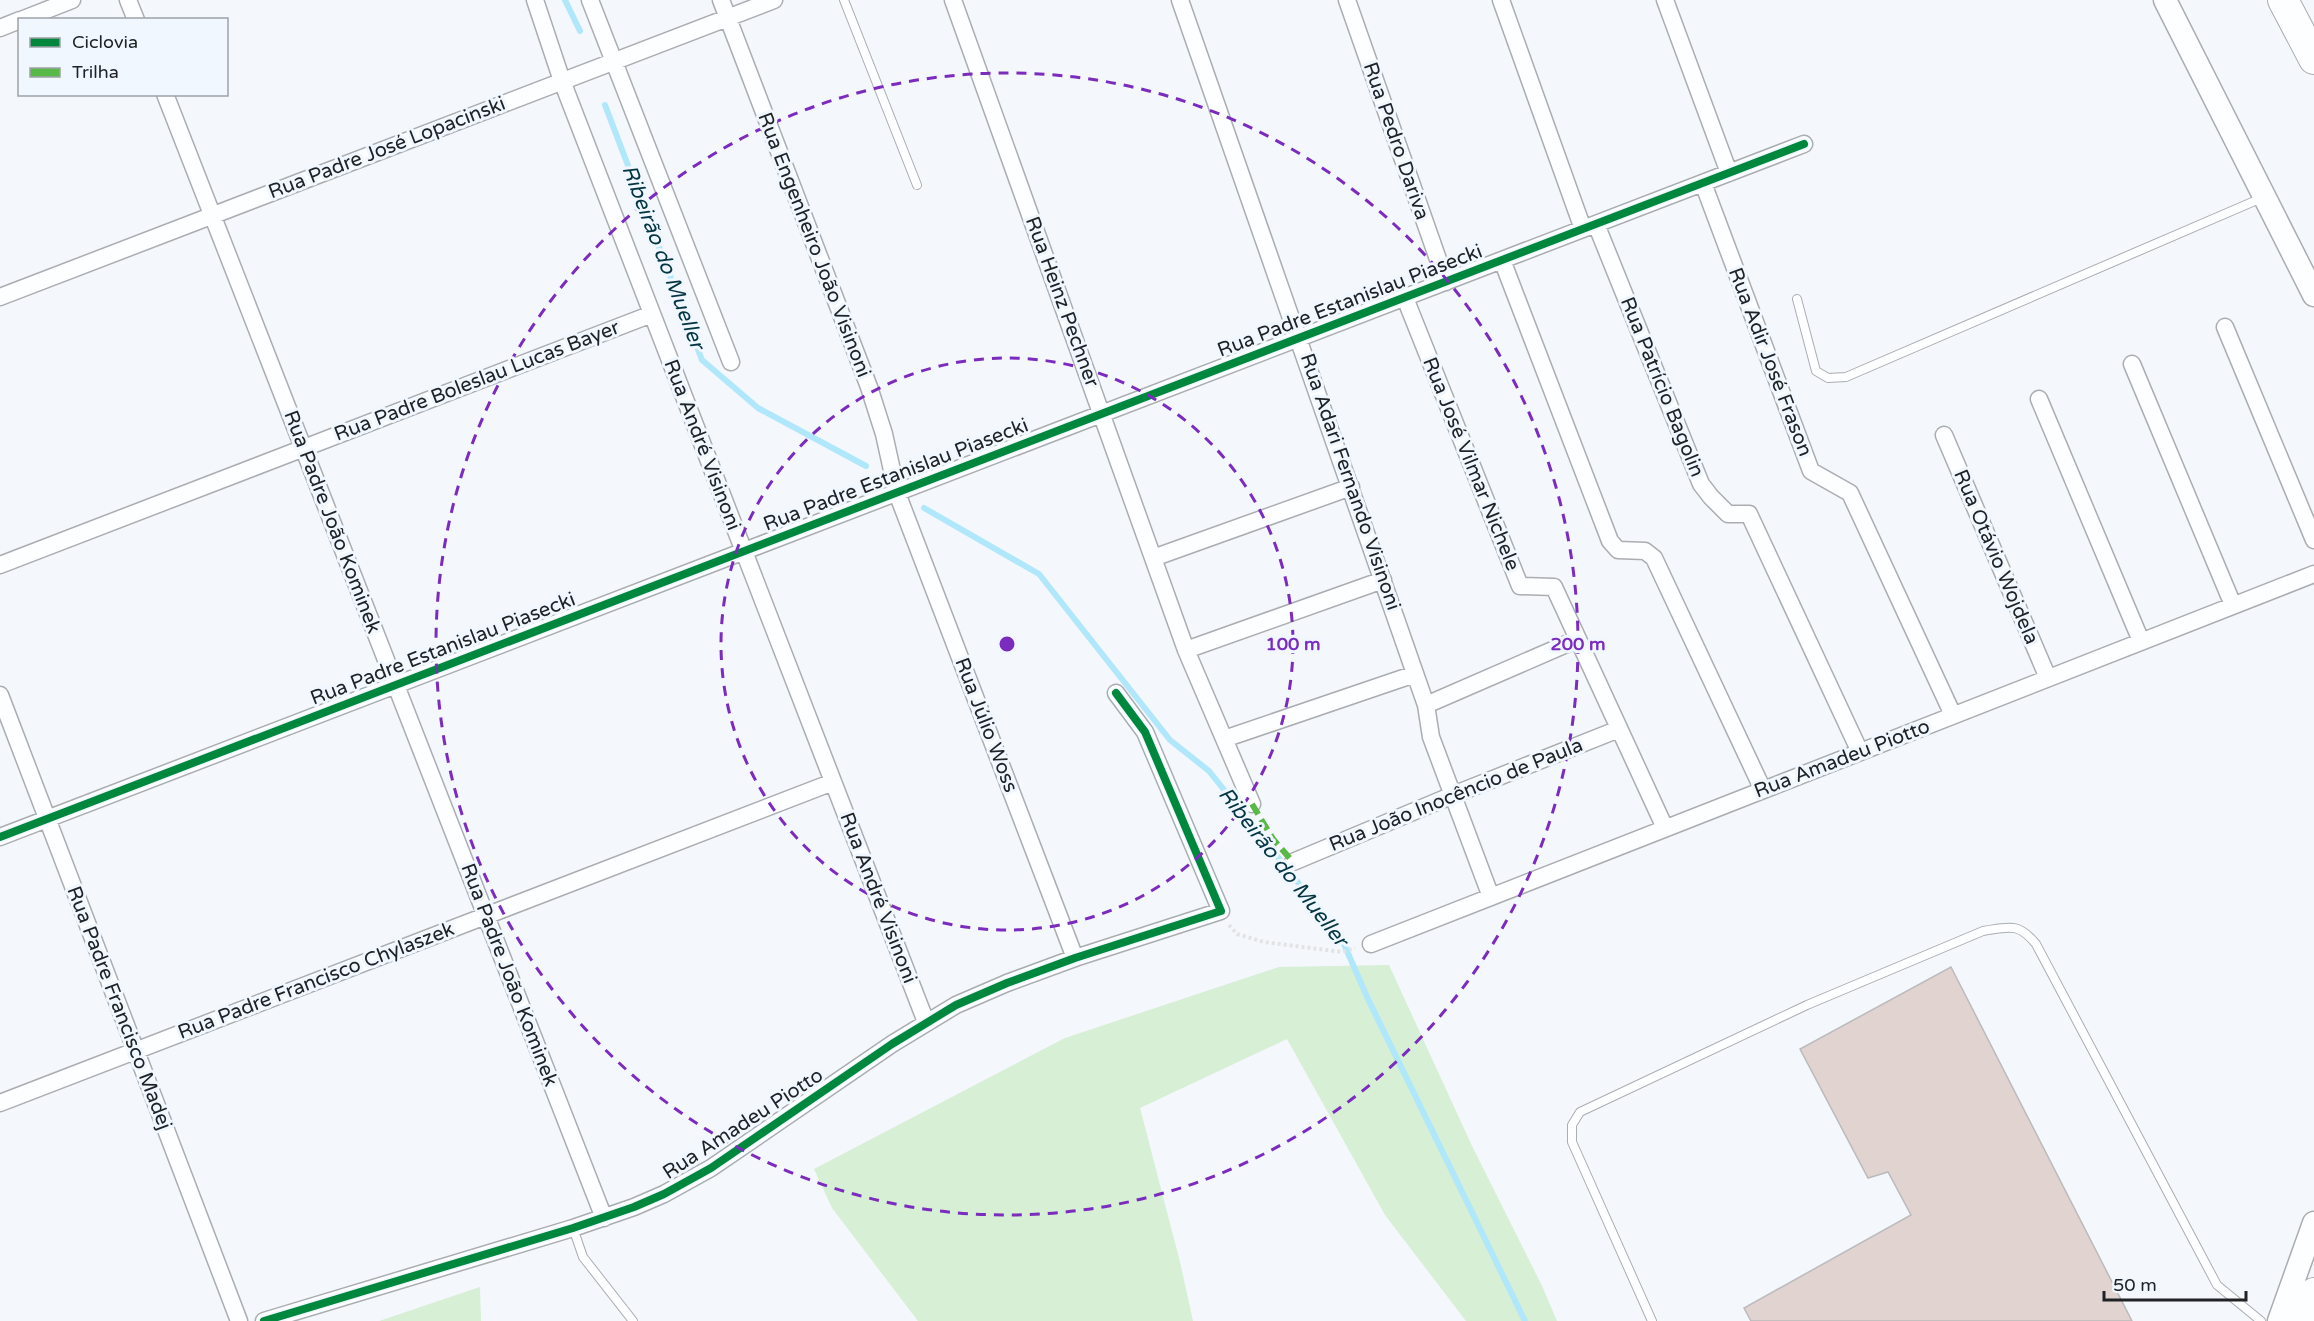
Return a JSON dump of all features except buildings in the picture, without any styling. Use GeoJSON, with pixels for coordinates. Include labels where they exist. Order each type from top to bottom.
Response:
{"type":"FeatureCollection","features":[{"type":"Feature","properties":{"kind":"highway"},"geometry":{"type":"LineString","coordinates":[[2283,0],[2314,59]]}},
{"type":"Feature","properties":{"kind":"highway"},"geometry":{"type":"LineString","coordinates":[[2304,1321],[2314,1293]]}},
{"type":"Feature","properties":{"kind":"main road"},"geometry":{"type":"LineString","coordinates":[[2165,0],[2314,295]]}},
{"type":"Feature","properties":{"kind":"main road"},"geometry":{"type":"LineString","coordinates":[[2279,1321],[2314,1222]]}},
{"type":"Feature","properties":{"kind":"street"},"geometry":{"type":"LineString","coordinates":[[25,18],[72,0]]}},
{"type":"Feature","properties":{"kind":"street"},"geometry":{"type":"LineString","coordinates":[[128,0],[135,18]]}},
{"type":"Feature","properties":{"kind":"street","name":"Rua André Visinoni"},"geometry":{"type":"LineString","coordinates":[[535,0],[562,81],[926,1022]]}},
{"type":"Feature","properties":{"kind":"street"},"geometry":{"type":"LineString","coordinates":[[590,0],[731,362]]}},
{"type":"Feature","properties":{"kind":"street","name":"Rua Engenheiro João Visinoni"},"geometry":{"type":"LineString","coordinates":[[721,0],[869,387],[884,434],[897,493]]}},
{"type":"Feature","properties":{"kind":"street","name":"Rua Padre José Lopacinski"},"geometry":{"type":"LineString","coordinates":[[0,297],[774,0]]}},
{"type":"Feature","properties":{"kind":"street","name":"Rua Heinz Pechner"},"geometry":{"type":"LineString","coordinates":[[953,0],[1186,650],[1252,804]]}},
{"type":"Feature","properties":{"kind":"street","name":"Rua Adari Fernando Visinoni"},"geometry":{"type":"LineString","coordinates":[[1180,0],[1416,674],[1426,705],[1431,737],[1491,897]]}},
{"type":"Feature","properties":{"kind":"street","name":"Rua Pedro Dariva"},"geometry":{"type":"LineString","coordinates":[[1347,0],[1446,282]]}},
{"type":"Feature","properties":{"kind":"street","name":"Rua Patrício Bagolin"},"geometry":{"type":"LineString","coordinates":[[1501,0],[1590,227],[1701,484],[1728,514],[1749,514],[1860,752]]}},
{"type":"Feature","properties":{"kind":"street"},"geometry":{"type":"LineString","coordinates":[[1665,0],[1729,174]]}},
{"type":"Feature","properties":{"kind":"street"},"geometry":{"type":"LineString","coordinates":[[0,28],[18,21]]}},
{"type":"Feature","properties":{"kind":"street","name":"Rua Padre João Kominek"},"geometry":{"type":"LineString","coordinates":[[166,96],[604,1218]]}},
{"type":"Feature","properties":{"kind":"street","name":"Rua Padre Estanislau Piasecki"},"geometry":{"type":"LineString","coordinates":[[0,837],[1804,144]]}},
{"type":"Feature","properties":{"kind":"street","name":"Rua Adir José Frason"},"geometry":{"type":"LineString","coordinates":[[1703,183],[1811,471],[1850,493],[1953,715]]}},
{"type":"Feature","properties":{"kind":"street"},"geometry":{"type":"LineString","coordinates":[[1502,260],[1610,541],[1618,550],[1645,551],[1654,558],[1763,790]]}},
{"type":"Feature","properties":{"kind":"street","name":"Rua José Vilmar Nichele"},"geometry":{"type":"LineString","coordinates":[[1405,298],[1520,586],[1554,587],[1665,828]]}},
{"type":"Feature","properties":{"kind":"street","name":"Rua Padre Boleslau Lucas Bayer"},"geometry":{"type":"LineString","coordinates":[[0,565],[652,314]]}},
{"type":"Feature","properties":{"kind":"street"},"geometry":{"type":"LineString","coordinates":[[2225,327],[2314,540]]}},
{"type":"Feature","properties":{"kind":"street"},"geometry":{"type":"LineString","coordinates":[[2132,364],[2233,605]]}},
{"type":"Feature","properties":{"kind":"street"},"geometry":{"type":"LineString","coordinates":[[2039,399],[2141,641]]}},
{"type":"Feature","properties":{"kind":"street","name":"Rua Otávio Wojdela"},"geometry":{"type":"LineString","coordinates":[[1944,435],[2048,678]]}},
{"type":"Feature","properties":{"kind":"street"},"geometry":{"type":"LineString","coordinates":[[1153,558],[1351,487]]}},
{"type":"Feature","properties":{"kind":"street","name":"Rua Júlio Woss"},"geometry":{"type":"LineString","coordinates":[[897,493],[1075,958]]}},
{"type":"Feature","properties":{"kind":"street","name":"Rua Amadeu Piotto"},"geometry":{"type":"LineString","coordinates":[[1371,944],[2314,574]]}},
{"type":"Feature","properties":{"kind":"street"},"geometry":{"type":"LineString","coordinates":[[1186,650],[1383,580]]}},
{"type":"Feature","properties":{"kind":"street"},"geometry":{"type":"LineString","coordinates":[[1426,705],[1578,639]]}},
{"type":"Feature","properties":{"kind":"street"},"geometry":{"type":"LineString","coordinates":[[1224,739],[1416,674]]}},
{"type":"Feature","properties":{"kind":"street"},"geometry":{"type":"LineString","coordinates":[[1116,693],[1145,732],[1221,911]]}},
{"type":"Feature","properties":{"kind":"street","name":"Rua Padre Francisco Madej"},"geometry":{"type":"LineString","coordinates":[[0,695],[239,1321]]}},
{"type":"Feature","properties":{"kind":"street","name":"Rua João Inocêncio de Paula"},"geometry":{"type":"LineString","coordinates":[[1293,862],[1619,729]]}},
{"type":"Feature","properties":{"kind":"street","name":"Rua Padre Francisco Chylaszek"},"geometry":{"type":"LineString","coordinates":[[0,1103],[833,782]]}},
{"type":"Feature","properties":{"kind":"street","name":"Rua Amadeu Piotto"},"geometry":{"type":"LineString","coordinates":[[264,1321],[573,1228],[654,1199],[687,1182],[926,1022],[981,993],[1075,958],[1221,911]]}},
{"type":"Feature","properties":{"kind":"lane"},"geometry":{"type":"LineString","coordinates":[[844,0],[917,185]]}},
{"type":"Feature","properties":{"kind":"lane"},"geometry":{"type":"LineString","coordinates":[[1797,299],[1816,371],[1828,378],[1846,377],[2264,196]]}},
{"type":"Feature","properties":{"kind":"lane"},"geometry":{"type":"LineString","coordinates":[[1652,1321],[1572,1142],[1572,1125],[1580,1112],[1807,1005],[1983,932],[2013,926],[2026,932],[2036,944],[2217,1285],[2261,1321]]}},
{"type":"Feature","properties":{"kind":"lane"},"geometry":{"type":"LineString","coordinates":[[573,1228],[583,1257],[633,1321]]}},
{"type":"Feature","properties":{"kind":"path"},"geometry":{"type":"LineString","coordinates":[[1221,911],[1232,930],[1245,938],[1342,952]]}},
{"type":"Feature","properties":{"kind":"green space"},"geometry":{"type":"Polygon","coordinates":[[[1389,965],[1472,1146],[1557,1321],[1466,1321],[1385,1215],[1287,1039],[1140,1108],[1193,1321],[918,1321],[832,1208],[814,1169],[1065,1038],[1279,967],[1389,965]]]}},
{"type":"Feature","properties":{"kind":"green space"},"geometry":{"type":"Polygon","coordinates":[[[480,1287],[481,1321],[379,1321],[480,1287]]]}},
{"type":"Feature","properties":{"kind":"waterway","name":"Ribeirão do Mueller"},"geometry":{"type":"LineString","coordinates":[[565,0],[580,31]]}},
{"type":"Feature","properties":{"kind":"waterway","name":"Ribeirão do Mueller"},"geometry":{"type":"LineString","coordinates":[[605,105],[702,360],[758,408],[866,466]]}},
{"type":"Feature","properties":{"kind":"waterway","name":"Ribeirão do Mueller"},"geometry":{"type":"LineString","coordinates":[[924,508],[1039,574],[1170,740],[1209,771],[1340,935],[1368,999],[1525,1321]]}},
{"type":"Feature","properties":{"kind":"marked path"},"geometry":{"type":"LineString","coordinates":[[1252,804],[1273,839],[1293,862]]}},
{"type":"Feature","properties":{"kind":"cycle path"},"geometry":{"type":"LineString","coordinates":[[0,837],[1804,144]]}},
{"type":"Feature","properties":{"kind":"cycle path"},"geometry":{"type":"LineString","coordinates":[[264,1321],[573,1228],[634,1207],[664,1194],[711,1168],[892,1044],[956,1005],[1075,958],[1221,911],[1145,732],[1116,693]]}}]}
